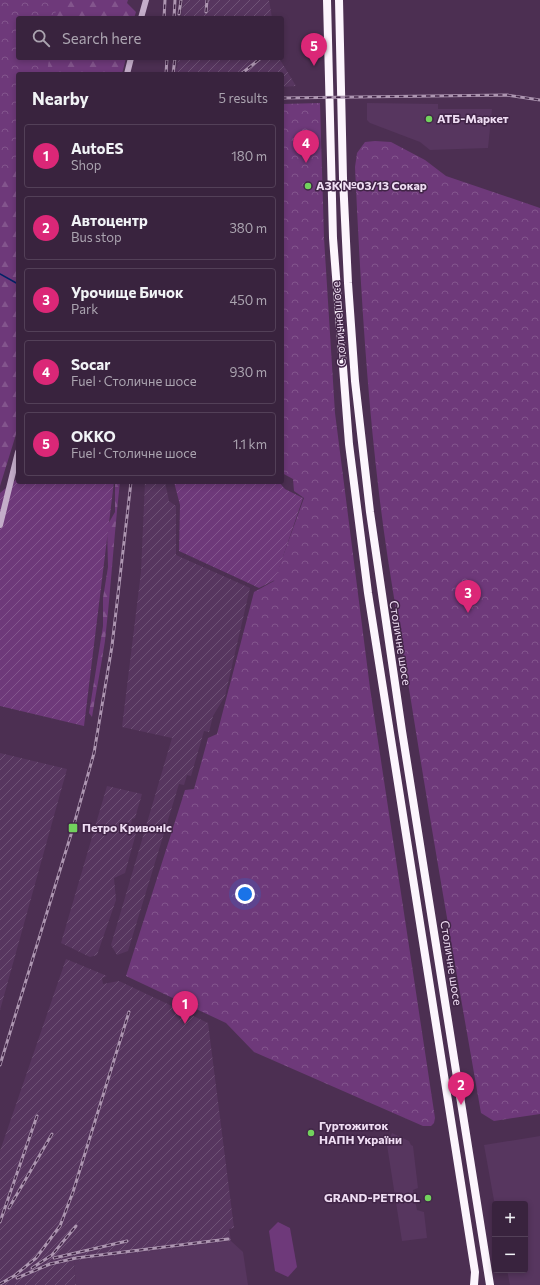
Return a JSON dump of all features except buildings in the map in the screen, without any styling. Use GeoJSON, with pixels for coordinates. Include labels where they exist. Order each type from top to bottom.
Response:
{"type":"FeatureCollection","features":[{"type":"Feature","properties":{"kind":"highway","name":"Столичне шосе"},"geometry":{"type":"LineString","coordinates":[[327,0],[333,238],[349,444],[368,593],[475,1272],[474,1285]]}},
{"type":"Feature","properties":{"kind":"highway","name":"Столичне шосе"},"geometry":{"type":"LineString","coordinates":[[339,0],[342,158],[348,283],[355,381],[370,512],[402,731],[490,1285]]}},
{"type":"Feature","properties":{"kind":"street"},"geometry":{"type":"LineString","coordinates":[[142,16],[146,0]]}},
{"type":"Feature","properties":{"kind":"street"},"geometry":{"type":"LineString","coordinates":[[128,72],[130,60]]}},
{"type":"Feature","properties":{"kind":"street"},"geometry":{"type":"LineString","coordinates":[[0,525],[16,460]]}},
{"type":"Feature","properties":{"kind":"shaded area"},"geometry":{"type":"Polygon","coordinates":[[[183,0],[269,0],[272,16],[181,16],[183,0]]]}},
{"type":"Feature","properties":{"kind":"shaded area"},"geometry":{"type":"Polygon","coordinates":[[[178,60],[280,60],[296,86],[284,87],[284,72],[174,72],[174,69],[177,68],[178,60]]]}},
{"type":"Feature","properties":{"kind":"shaded area"},"geometry":{"type":"Polygon","coordinates":[[[367,103],[438,104],[438,109],[492,109],[488,148],[430,150],[420,142],[370,123],[367,120],[367,103]]]}},
{"type":"Feature","properties":{"kind":"shaded area"},"geometry":{"type":"Polygon","coordinates":[[[145,484],[165,484],[169,501],[176,506],[176,555],[250,588],[225,696],[213,716],[209,732],[204,731],[191,776],[187,775],[184,785],[179,784],[128,951],[117,955],[111,945],[172,738],[122,727],[141,572],[145,484]]]}},
{"type":"Feature","properties":{"kind":"shaded area"},"geometry":{"type":"Polygon","coordinates":[[[0,753],[67,769],[0,1010],[0,753]]]}},
{"type":"Feature","properties":{"kind":"shaded area"},"geometry":{"type":"Polygon","coordinates":[[[107,786],[142,794],[135,818],[132,819],[131,824],[138,826],[125,873],[114,878],[116,900],[97,955],[90,957],[61,943],[107,786]]]}},
{"type":"Feature","properties":{"kind":"shaded area"},"geometry":{"type":"Polygon","coordinates":[[[66,959],[107,976],[102,978],[103,984],[119,981],[208,1023],[234,1228],[229,1229],[231,1241],[74,1261],[76,1285],[0,1285],[0,1151],[66,959]]]}},
{"type":"Feature","properties":{"kind":"shaded area"},"geometry":{"type":"Polygon","coordinates":[[[392,1133],[409,1141],[413,1146],[418,1188],[413,1190],[417,1210],[424,1212],[427,1238],[402,1241],[387,1145],[392,1133]]]}},
{"type":"Feature","properties":{"kind":"shaded area"},"geometry":{"type":"Polygon","coordinates":[[[540,1136],[540,1285],[510,1285],[508,1273],[528,1273],[528,1201],[494,1201],[484,1145],[540,1136]]]}},
{"type":"Feature","properties":{"kind":"shaded area"},"geometry":{"type":"Polygon","coordinates":[[[231,1241],[243,1252],[248,1285],[76,1285],[74,1261],[231,1241]]]}},
{"type":"Feature","properties":{"kind":"green space"},"geometry":{"type":"Polygon","coordinates":[[[0,0],[128,0],[127,3],[136,12],[135,16],[16,16],[16,60],[126,60],[122,72],[16,72],[16,434],[0,486],[0,0]]]}},
{"type":"Feature","properties":{"kind":"green space"},"geometry":{"type":"Polygon","coordinates":[[[0,0],[57,0],[55,16],[16,16],[16,60],[49,60],[47,72],[16,72],[16,171],[0,171],[0,0]]]}},
{"type":"Feature","properties":{"kind":"green space"},"geometry":{"type":"Polygon","coordinates":[[[320,103],[324,238],[335,413],[370,688],[435,1118],[434,1123],[431,1126],[423,1126],[254,1052],[226,1023],[126,976],[185,790],[194,789],[208,738],[217,734],[254,592],[274,581],[304,498],[294,491],[293,479],[284,474],[284,104],[320,103]]]}},
{"type":"Feature","properties":{"kind":"green space"},"geometry":{"type":"Polygon","coordinates":[[[365,142],[391,142],[425,160],[446,176],[540,208],[540,1114],[494,1121],[481,1113],[419,753],[382,519],[370,411],[355,167],[357,153],[365,142]]]}},
{"type":"Feature","properties":{"kind":"green space"},"geometry":{"type":"Polygon","coordinates":[[[16,480],[16,484],[114,484],[84,726],[0,706],[0,493],[16,480]]]}},
{"type":"Feature","properties":{"kind":"green space"},"geometry":{"type":"Polygon","coordinates":[[[115,484],[120,484],[105,641],[92,717],[89,713],[103,626],[103,598],[108,567],[107,526],[115,512],[115,484]]]}},
{"type":"Feature","properties":{"kind":"green space"},"geometry":{"type":"Polygon","coordinates":[[[175,484],[281,484],[285,489],[303,498],[275,580],[259,588],[179,551],[180,505],[175,484]]]}},
{"type":"Feature","properties":{"kind":"green space"},"geometry":{"type":"Polygon","coordinates":[[[278,1222],[290,1228],[297,1267],[288,1277],[275,1271],[269,1231],[278,1222]]]}},
{"type":"Feature","properties":{"kind":"waterway"},"geometry":{"type":"LineString","coordinates":[[0,274],[16,283]]}},
{"type":"Feature","properties":{"kind":"railway"},"geometry":{"type":"LineString","coordinates":[[164,16],[165,0]]}},
{"type":"Feature","properties":{"kind":"railway"},"geometry":{"type":"LineString","coordinates":[[174,16],[175,0]]}},
{"type":"Feature","properties":{"kind":"railway"},"geometry":{"type":"LineString","coordinates":[[179,14],[181,0]]}},
{"type":"Feature","properties":{"kind":"railway"},"geometry":{"type":"LineString","coordinates":[[206,12],[207,0]]}},
{"type":"Feature","properties":{"kind":"railway"},"geometry":{"type":"LineString","coordinates":[[166,72],[167,60]]}},
{"type":"Feature","properties":{"kind":"railway"},"geometry":{"type":"LineString","coordinates":[[173,72],[175,60]]}},
{"type":"Feature","properties":{"kind":"railway"},"geometry":{"type":"LineString","coordinates":[[244,72],[258,60]]}},
{"type":"Feature","properties":{"kind":"railway"},"geometry":{"type":"LineString","coordinates":[[284,98],[507,95],[540,100]]}},
{"type":"Feature","properties":{"kind":"railway"},"geometry":{"type":"LineString","coordinates":[[0,1065],[73,828],[94,753],[112,646],[131,484]]}},
{"type":"Feature","properties":{"kind":"railway"},"geometry":{"type":"LineString","coordinates":[[0,1284],[14,1276],[36,1258],[60,1226],[73,1192],[129,1012]]}},
{"type":"Feature","properties":{"kind":"railway"},"geometry":{"type":"LineString","coordinates":[[0,1222],[37,1116]]}},
{"type":"Feature","properties":{"kind":"railway"},"geometry":{"type":"LineString","coordinates":[[9,1208],[52,1134]]}},
{"type":"Feature","properties":{"kind":"railway"},"geometry":{"type":"LineString","coordinates":[[32,1268],[52,1255],[76,1226]]}},
{"type":"Feature","properties":{"kind":"railway"},"geometry":{"type":"LineString","coordinates":[[17,1278],[50,1264],[76,1258],[228,1239]]}},
{"type":"Feature","properties":{"kind":"railway"},"geometry":{"type":"LineString","coordinates":[[54,1258],[127,1241]]}},
{"type":"Feature","properties":{"kind":"place","name":"ОККО"},"geometry":{"type":"Point","coordinates":[314,66]}},
{"type":"Feature","properties":{"kind":"place","name":"АТБ-Маркет"},"geometry":{"type":"Point","coordinates":[429,119]}},
{"type":"Feature","properties":{"kind":"place","name":"Socar"},"geometry":{"type":"Point","coordinates":[306,163]}},
{"type":"Feature","properties":{"kind":"place","name":"АЗК №03/13 Сокар"},"geometry":{"type":"Point","coordinates":[308,186]}},
{"type":"Feature","properties":{"kind":"place","name":"Урочище Бичок"},"geometry":{"type":"Point","coordinates":[468,613]}},
{"type":"Feature","properties":{"kind":"place","name":"Петро Кривоніс"},"geometry":{"type":"Point","coordinates":[73,828]}},
{"type":"Feature","properties":{"kind":"place","name":"AutoES"},"geometry":{"type":"Point","coordinates":[185,1024]}},
{"type":"Feature","properties":{"kind":"place","name":"Автоцентр"},"geometry":{"type":"Point","coordinates":[461,1105]}},
{"type":"Feature","properties":{"kind":"place","name":"Гуртожиток НАПН України"},"geometry":{"type":"Point","coordinates":[311,1133]}},
{"type":"Feature","properties":{"kind":"place","name":"GRAND-PETROL"},"geometry":{"type":"Point","coordinates":[428,1198]}}]}
